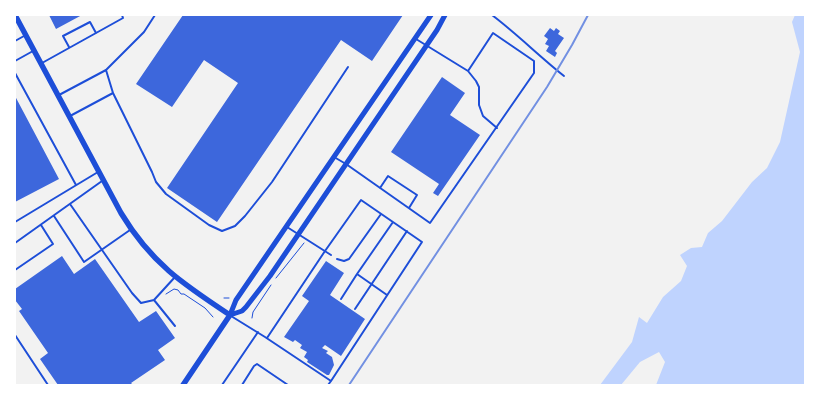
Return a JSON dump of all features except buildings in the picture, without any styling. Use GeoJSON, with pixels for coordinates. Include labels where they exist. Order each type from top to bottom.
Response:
{"type":"FeatureCollection","features":[{"type":"Feature","properties":{"kind":"main road"},"geometry":{"type":"LineString","coordinates":[[15,15],[131,229],[150,254],[176,277],[230,315],[183,385]]}},
{"type":"Feature","properties":{"kind":"street"},"geometry":{"type":"LineString","coordinates":[[230,315],[236,300],[430,15]]}},
{"type":"Feature","properties":{"kind":"street"},"geometry":{"type":"LineString","coordinates":[[230,315],[242,311],[270,276],[427,45],[445,15]]}},
{"type":"Feature","properties":{"kind":"lane"},"geometry":{"type":"LineString","coordinates":[[40,63],[124,18],[122,15]]}},
{"type":"Feature","properties":{"kind":"lane"},"geometry":{"type":"LineString","coordinates":[[58,95],[106,70],[144,32],[155,15]]}},
{"type":"Feature","properties":{"kind":"lane"},"geometry":{"type":"LineString","coordinates":[[492,15],[518,35],[539,56],[564,76]]}},
{"type":"Feature","properties":{"kind":"lane"},"geometry":{"type":"LineString","coordinates":[[69,47],[64,36],[90,22],[96,33]]}},
{"type":"Feature","properties":{"kind":"lane"},"geometry":{"type":"LineString","coordinates":[[334,157],[430,223],[534,73],[534,61],[493,33],[468,71],[467,70]]}},
{"type":"Feature","properties":{"kind":"lane"},"geometry":{"type":"LineString","coordinates":[[15,41],[26,35]]}},
{"type":"Feature","properties":{"kind":"lane"},"geometry":{"type":"LineString","coordinates":[[415,38],[467,70],[476,81],[478,87],[479,105],[483,116],[497,128]]}},
{"type":"Feature","properties":{"kind":"lane"},"geometry":{"type":"LineString","coordinates":[[15,61],[34,51]]}},
{"type":"Feature","properties":{"kind":"lane"},"geometry":{"type":"LineString","coordinates":[[106,70],[113,93],[156,182],[166,194],[209,225],[222,231],[236,226],[272,182],[348,66]]}},
{"type":"Feature","properties":{"kind":"lane"},"geometry":{"type":"LineString","coordinates":[[15,73],[76,186]]}},
{"type":"Feature","properties":{"kind":"lane"},"geometry":{"type":"LineString","coordinates":[[69,117],[113,93]]}},
{"type":"Feature","properties":{"kind":"lane"},"geometry":{"type":"LineString","coordinates":[[15,222],[99,172]]}},
{"type":"Feature","properties":{"kind":"lane"},"geometry":{"type":"LineString","coordinates":[[380,188],[388,176],[417,195],[409,208]]}},
{"type":"Feature","properties":{"kind":"lane"},"geometry":{"type":"LineString","coordinates":[[15,243],[104,181]]}},
{"type":"Feature","properties":{"kind":"lane"},"geometry":{"type":"LineString","coordinates":[[267,338],[361,200],[422,242],[328,385]]}},
{"type":"Feature","properties":{"kind":"lane"},"geometry":{"type":"LineString","coordinates":[[70,204],[132,293],[142,303],[154,300],[176,277]]}},
{"type":"Feature","properties":{"kind":"lane"},"geometry":{"type":"LineString","coordinates":[[337,258],[344,261],[349,259],[381,214]]}},
{"type":"Feature","properties":{"kind":"lane"},"geometry":{"type":"LineString","coordinates":[[54,216],[84,262],[131,229]]}},
{"type":"Feature","properties":{"kind":"lane"},"geometry":{"type":"LineString","coordinates":[[341,299],[393,222]]}},
{"type":"Feature","properties":{"kind":"lane"},"geometry":{"type":"LineString","coordinates":[[15,270],[53,244],[41,225]]}},
{"type":"Feature","properties":{"kind":"lane"},"geometry":{"type":"LineString","coordinates":[[286,227],[331,255]]}},
{"type":"Feature","properties":{"kind":"lane"},"geometry":{"type":"LineString","coordinates":[[355,308],[407,231]]}},
{"type":"Feature","properties":{"kind":"lane"},"geometry":{"type":"LineString","coordinates":[[357,274],[387,295]]}},
{"type":"Feature","properties":{"kind":"lane"},"geometry":{"type":"LineString","coordinates":[[154,300],[176,326]]}},
{"type":"Feature","properties":{"kind":"lane"},"geometry":{"type":"LineString","coordinates":[[230,315],[258,332],[330,381]]}},
{"type":"Feature","properties":{"kind":"lane"},"geometry":{"type":"LineString","coordinates":[[222,385],[258,332]]}},
{"type":"Feature","properties":{"kind":"lane"},"geometry":{"type":"LineString","coordinates":[[15,335],[48,385]]}},
{"type":"Feature","properties":{"kind":"lane"},"geometry":{"type":"LineString","coordinates":[[242,385],[254,366],[257,364],[288,385]]}},
{"type":"Feature","properties":{"kind":"path"},"geometry":{"type":"LineString","coordinates":[[252,318],[253,312],[304,242]]}},
{"type":"Feature","properties":{"kind":"path"},"geometry":{"type":"LineString","coordinates":[[162,296],[174,289],[178,290],[181,294],[184,294],[205,308],[212,317]]}},
{"type":"Feature","properties":{"kind":"path"},"geometry":{"type":"LineString","coordinates":[[224,298],[229,298]]}},
{"type":"Feature","properties":{"kind":"water"},"geometry":{"type":"Polygon","coordinates":[[[795,15],[805,15],[805,385],[656,385],[665,362],[659,352],[640,362],[621,385],[600,385],[632,342],[639,317],[647,323],[663,297],[681,281],[687,266],[680,255],[691,248],[702,247],[708,233],[722,221],[752,182],[767,168],[780,142],[800,52],[792,22],[795,15]]]}},
{"type":"Feature","properties":{"kind":"railway"},"geometry":{"type":"LineString","coordinates":[[349,385],[547,87],[588,15]]}}]}
